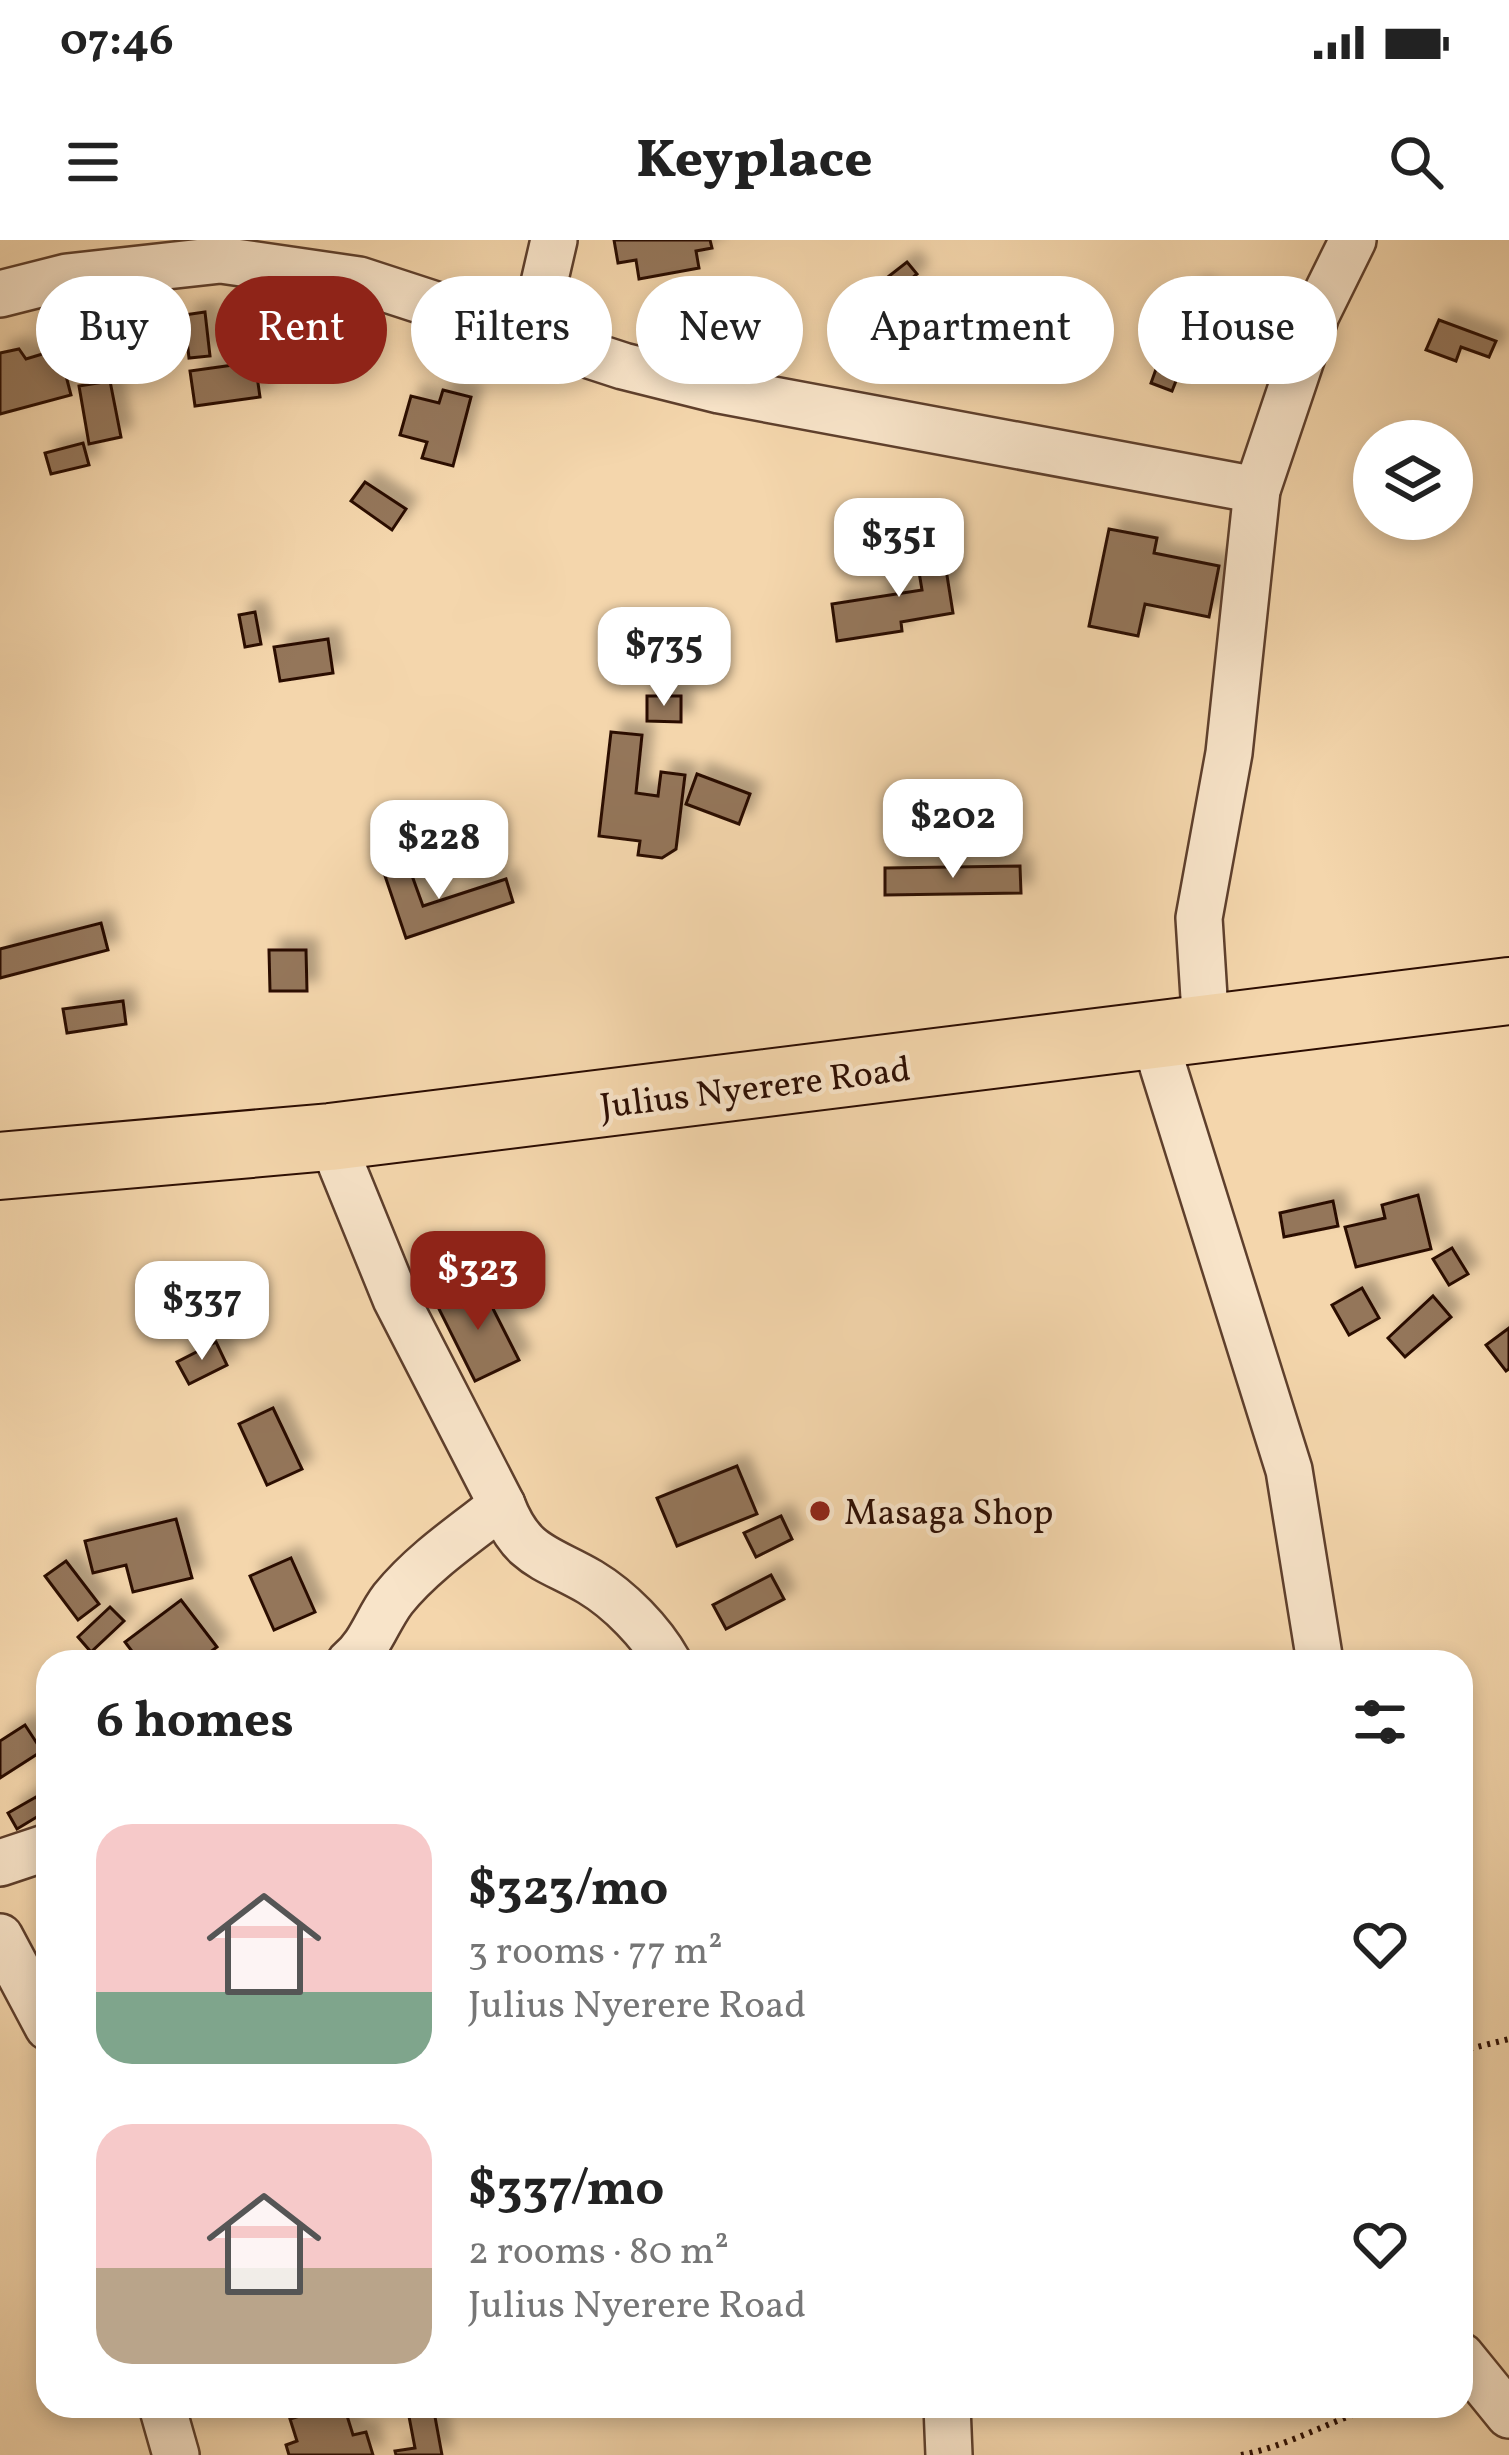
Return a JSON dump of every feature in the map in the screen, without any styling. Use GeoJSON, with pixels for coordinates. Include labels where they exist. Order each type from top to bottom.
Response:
{"type":"FeatureCollection","features":[{"type":"Feature","properties":{"kind":"highway","name":"Julius Nyerere Road"},"geometry":{"type":"LineString","coordinates":[[0,1166],[330,1138],[1509,991]]}},
{"type":"Feature","properties":{"kind":"street"},"geometry":{"type":"LineString","coordinates":[[546,276],[554,240]]}},
{"type":"Feature","properties":{"kind":"street"},"geometry":{"type":"LineString","coordinates":[[1319,1650],[1289,1470],[1180,1033],[1229,753],[1257,490],[1316,315],[1353,240]]}},
{"type":"Feature","properties":{"kind":"street"},"geometry":{"type":"LineString","coordinates":[[0,294],[67,278],[221,260],[359,280],[411,297]]}},
{"type":"Feature","properties":{"kind":"street"},"geometry":{"type":"LineString","coordinates":[[612,362],[719,390],[1257,490]]}},
{"type":"Feature","properties":{"kind":"street"},"geometry":{"type":"LineString","coordinates":[[330,1138],[396,1299],[513,1534],[550,1564],[591,1582],[620,1605],[661,1650]]}},
{"type":"Feature","properties":{"kind":"street"},"geometry":{"type":"LineString","coordinates":[[365,1650],[391,1602],[423,1568],[502,1505]]}},
{"type":"Feature","properties":{"kind":"street"},"geometry":{"type":"LineString","coordinates":[[0,1863],[36,1851]]}},
{"type":"Feature","properties":{"kind":"street"},"geometry":{"type":"LineString","coordinates":[[0,1937],[36,2004]]}},
{"type":"Feature","properties":{"kind":"street"},"geometry":{"type":"LineString","coordinates":[[1473,2371],[1509,2415]]}},
{"type":"Feature","properties":{"kind":"street"},"geometry":{"type":"LineString","coordinates":[[165,2418],[176,2455]]}},
{"type":"Feature","properties":{"kind":"street"},"geometry":{"type":"LineString","coordinates":[[947,2418],[949,2455]]}},
{"type":"Feature","properties":{"kind":"path"},"geometry":{"type":"LineString","coordinates":[[1473,2048],[1509,2039]]}},
{"type":"Feature","properties":{"kind":"path"},"geometry":{"type":"LineString","coordinates":[[1241,2455],[1263,2451],[1341,2418]]}},
{"type":"Feature","properties":{"kind":"building"},"geometry":{"type":"Polygon","coordinates":[[[614,240],[710,240],[712,248],[696,251],[699,268],[655,276],[639,276],[636,260],[618,263],[614,240]]]}},
{"type":"Feature","properties":{"kind":"building"},"geometry":{"type":"Polygon","coordinates":[[[907,262],[917,274],[915,276],[889,276],[907,262]]]}},
{"type":"Feature","properties":{"kind":"building"},"geometry":{"type":"Polygon","coordinates":[[[205,312],[210,356],[191,358],[191,314],[205,312]]]}},
{"type":"Feature","properties":{"kind":"building"},"geometry":{"type":"Polygon","coordinates":[[[1439,320],[1496,341],[1489,357],[1461,347],[1456,361],[1426,350],[1439,320]]]}},
{"type":"Feature","properties":{"kind":"building"},"geometry":{"type":"Polygon","coordinates":[[[19,349],[26,359],[36,356],[36,384],[68,384],[71,395],[0,414],[0,353],[19,349]]]}},
{"type":"Feature","properties":{"kind":"building"},"geometry":{"type":"Polygon","coordinates":[[[215,368],[215,384],[258,384],[260,397],[195,406],[191,371],[215,368]]]}},
{"type":"Feature","properties":{"kind":"building"},"geometry":{"type":"Polygon","coordinates":[[[111,384],[121,437],[89,444],[79,386],[111,384]]]}},
{"type":"Feature","properties":{"kind":"building"},"geometry":{"type":"Polygon","coordinates":[[[443,390],[471,397],[453,466],[422,458],[427,442],[400,435],[411,396],[439,403],[443,390]]]}},
{"type":"Feature","properties":{"kind":"building"},"geometry":{"type":"Polygon","coordinates":[[[83,443],[89,465],[51,474],[45,453],[83,443]]]}},
{"type":"Feature","properties":{"kind":"building"},"geometry":{"type":"Polygon","coordinates":[[[365,482],[406,509],[392,530],[351,501],[365,482]]]}},
{"type":"Feature","properties":{"kind":"building"},"geometry":{"type":"Polygon","coordinates":[[[1109,529],[1157,538],[1154,553],[1219,566],[1209,617],[1145,604],[1138,636],[1089,626],[1109,529]]]}},
{"type":"Feature","properties":{"kind":"building"},"geometry":{"type":"Polygon","coordinates":[[[941,538],[953,613],[901,622],[902,631],[837,641],[832,604],[922,590],[914,542],[941,538]]]}},
{"type":"Feature","properties":{"kind":"building"},"geometry":{"type":"Polygon","coordinates":[[[255,612],[261,644],[245,647],[239,615],[255,612]]]}},
{"type":"Feature","properties":{"kind":"building"},"geometry":{"type":"Polygon","coordinates":[[[328,639],[333,673],[280,681],[274,647],[328,639]]]}},
{"type":"Feature","properties":{"kind":"building"},"geometry":{"type":"Polygon","coordinates":[[[647,696],[681,696],[681,722],[647,721],[647,696]]]}},
{"type":"Feature","properties":{"kind":"building"},"geometry":{"type":"Polygon","coordinates":[[[611,732],[642,735],[636,793],[658,796],[661,772],[685,775],[676,849],[662,858],[638,855],[640,841],[599,836],[611,732]]]}},
{"type":"Feature","properties":{"kind":"building"},"geometry":{"type":"Polygon","coordinates":[[[697,774],[750,794],[739,824],[686,804],[697,774]]]}},
{"type":"Feature","properties":{"kind":"building"},"geometry":{"type":"Polygon","coordinates":[[[406,859],[423,906],[506,879],[513,902],[406,938],[382,867],[406,859]]]}},
{"type":"Feature","properties":{"kind":"building"},"geometry":{"type":"Polygon","coordinates":[[[1020,866],[1021,893],[885,895],[885,868],[1020,866]]]}},
{"type":"Feature","properties":{"kind":"building"},"geometry":{"type":"Polygon","coordinates":[[[101,923],[108,950],[0,978],[0,949],[101,923]]]}},
{"type":"Feature","properties":{"kind":"building"},"geometry":{"type":"Polygon","coordinates":[[[269,950],[306,950],[307,991],[270,991],[269,950]]]}},
{"type":"Feature","properties":{"kind":"building"},"geometry":{"type":"Polygon","coordinates":[[[123,1001],[126,1024],[67,1033],[63,1009],[123,1001]]]}},
{"type":"Feature","properties":{"kind":"building"},"geometry":{"type":"Polygon","coordinates":[[[1418,1195],[1431,1249],[1356,1267],[1345,1227],[1385,1218],[1382,1205],[1418,1195]]]}},
{"type":"Feature","properties":{"kind":"building"},"geometry":{"type":"Polygon","coordinates":[[[1333,1201],[1338,1226],[1284,1237],[1280,1213],[1333,1201]]]}},
{"type":"Feature","properties":{"kind":"building"},"geometry":{"type":"Polygon","coordinates":[[[1452,1248],[1468,1274],[1449,1285],[1433,1259],[1452,1248]]]}},
{"type":"Feature","properties":{"kind":"building"},"geometry":{"type":"Polygon","coordinates":[[[481,1285],[519,1360],[475,1381],[438,1307],[481,1285]]]}},
{"type":"Feature","properties":{"kind":"building"},"geometry":{"type":"Polygon","coordinates":[[[1362,1288],[1379,1318],[1349,1335],[1332,1305],[1362,1288]]]}},
{"type":"Feature","properties":{"kind":"building"},"geometry":{"type":"Polygon","coordinates":[[[1433,1296],[1451,1317],[1405,1357],[1388,1338],[1433,1296]]]}},
{"type":"Feature","properties":{"kind":"building"},"geometry":{"type":"Polygon","coordinates":[[[1509,1328],[1509,1369],[1506,1371],[1486,1345],[1509,1328]]]}},
{"type":"Feature","properties":{"kind":"building"},"geometry":{"type":"Polygon","coordinates":[[[216,1342],[227,1365],[189,1384],[177,1362],[216,1342]]]}},
{"type":"Feature","properties":{"kind":"building"},"geometry":{"type":"Polygon","coordinates":[[[273,1408],[302,1469],[267,1485],[239,1424],[273,1408]]]}},
{"type":"Feature","properties":{"kind":"building"},"geometry":{"type":"Polygon","coordinates":[[[737,1466],[757,1514],[677,1546],[657,1498],[737,1466]]]}},
{"type":"Feature","properties":{"kind":"building"},"geometry":{"type":"Polygon","coordinates":[[[781,1516],[792,1539],[756,1557],[744,1533],[781,1516]]]}},
{"type":"Feature","properties":{"kind":"building"},"geometry":{"type":"Polygon","coordinates":[[[176,1519],[192,1578],[133,1592],[126,1565],[93,1573],[85,1541],[176,1519]]]}},
{"type":"Feature","properties":{"kind":"building"},"geometry":{"type":"Polygon","coordinates":[[[291,1558],[315,1612],[274,1630],[250,1576],[291,1558]]]}},
{"type":"Feature","properties":{"kind":"building"},"geometry":{"type":"Polygon","coordinates":[[[66,1561],[99,1604],[78,1620],[45,1576],[66,1561]]]}},
{"type":"Feature","properties":{"kind":"building"},"geometry":{"type":"Polygon","coordinates":[[[771,1575],[784,1599],[726,1629],[713,1605],[771,1575]]]}},
{"type":"Feature","properties":{"kind":"building"},"geometry":{"type":"Polygon","coordinates":[[[181,1600],[217,1647],[131,1650],[125,1642],[181,1600]]]}},
{"type":"Feature","properties":{"kind":"building"},"geometry":{"type":"Polygon","coordinates":[[[110,1607],[124,1621],[93,1650],[78,1637],[110,1607]]]}},
{"type":"Feature","properties":{"kind":"building"},"geometry":{"type":"Polygon","coordinates":[[[25,1725],[36,1742],[36,1755],[0,1778],[0,1741],[25,1725]]]}},
{"type":"Feature","properties":{"kind":"building"},"geometry":{"type":"Polygon","coordinates":[[[36,1797],[36,1817],[17,1829],[8,1813],[36,1797]]]}},
{"type":"Feature","properties":{"kind":"building"},"geometry":{"type":"Polygon","coordinates":[[[348,2418],[353,2435],[366,2432],[373,2455],[289,2455],[286,2445],[297,2441],[290,2419],[348,2418]]]}},
{"type":"Feature","properties":{"kind":"building"},"geometry":{"type":"Polygon","coordinates":[[[409,2418],[435,2418],[442,2455],[396,2455],[395,2451],[415,2448],[409,2418]]]}},
{"type":"Feature","properties":{"kind":"place","name":"Masaga Shop"},"geometry":{"type":"Point","coordinates":[820,1511]}}]}
